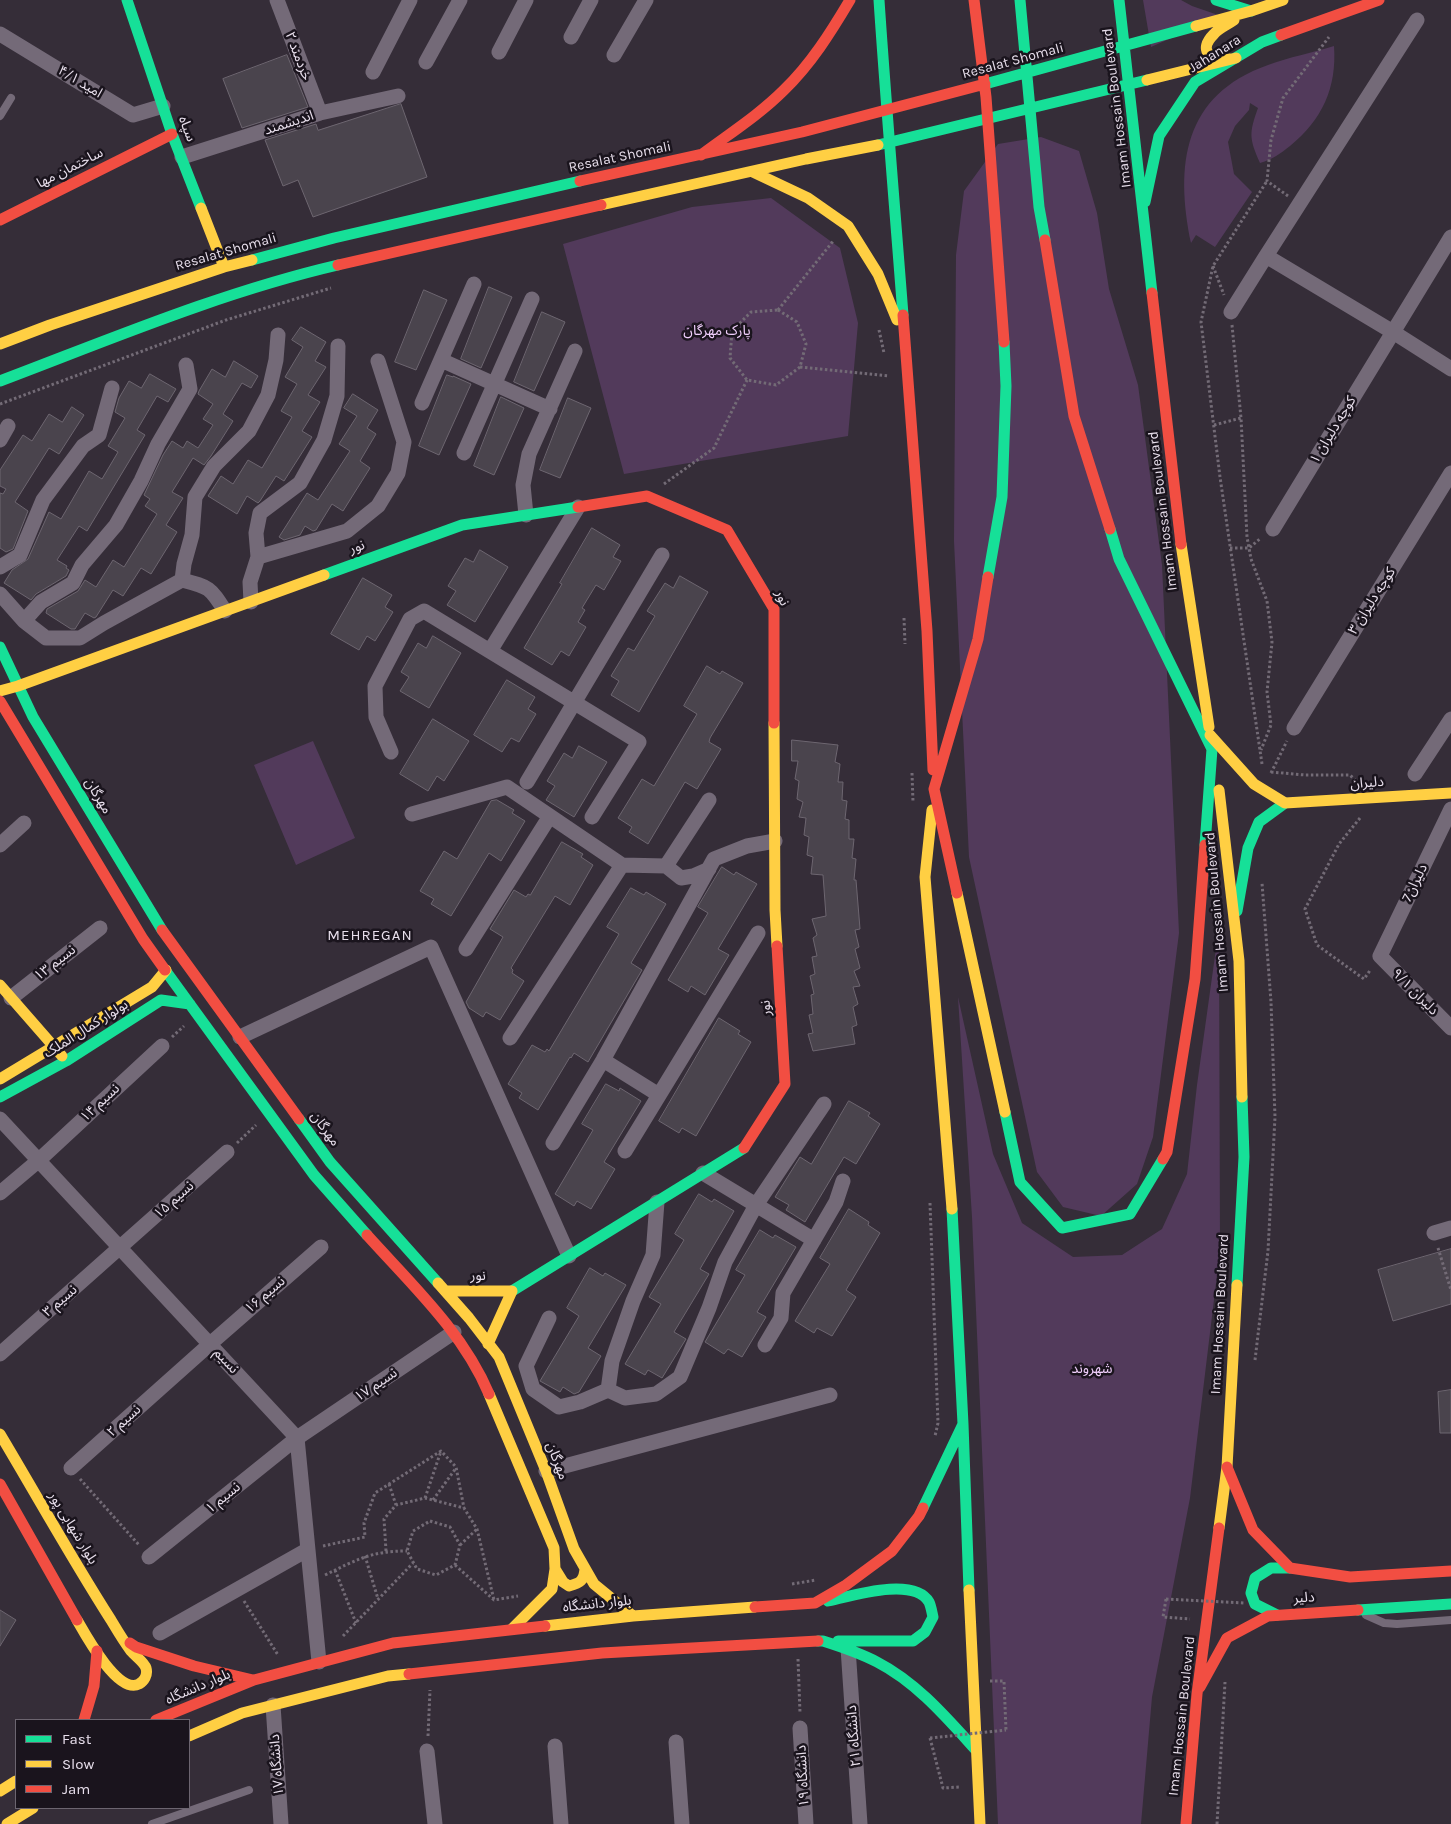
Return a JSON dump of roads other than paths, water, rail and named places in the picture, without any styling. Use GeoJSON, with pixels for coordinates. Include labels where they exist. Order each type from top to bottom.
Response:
{"type":"FeatureCollection","features":[{"type":"Feature","properties":{"kind":"main road","name":"سپاه"},"geometry":{"type":"LineString","coordinates":[[127,0],[172,134],[224,267]]}},
{"type":"Feature","properties":{"kind":"main road"},"geometry":{"type":"LineString","coordinates":[[700,155],[747,121],[784,90],[824,43],[850,0]]}},
{"type":"Feature","properties":{"kind":"main road"},"geometry":{"type":"LineString","coordinates":[[880,0],[886,111],[927,631],[934,789],[925,877],[951,1180],[963,1424],[975,1749],[980,1824]]}},
{"type":"Feature","properties":{"kind":"main road"},"geometry":{"type":"LineString","coordinates":[[974,0],[986,97],[1006,386],[1002,496],[978,640],[934,789],[1020,1182],[1062,1228],[1130,1214],[1167,1152],[1195,979],[1212,749],[1119,559],[1074,416],[1039,207],[1020,0]]}},
{"type":"Feature","properties":{"kind":"main road","name":"Imam Hossain Boulevard"},"geometry":{"type":"LineString","coordinates":[[1119,0],[1183,560],[1223,820],[1240,961],[1244,1157],[1227,1467],[1197,1694],[1186,1824]]}},
{"type":"Feature","properties":{"kind":"main road"},"geometry":{"type":"LineString","coordinates":[[1216,0],[1251,11]]}},
{"type":"Feature","properties":{"kind":"main road"},"geometry":{"type":"LineString","coordinates":[[1236,58],[1214,60],[1209,56],[1207,51],[1208,44],[1212,36],[1251,11],[1283,0]]}},
{"type":"Feature","properties":{"kind":"main road","name":"Jahanara"},"geometry":{"type":"LineString","coordinates":[[1143,208],[1159,136],[1195,82],[1262,42],[1379,0]]}},
{"type":"Feature","properties":{"kind":"main road","name":"Resalat Shomali"},"geometry":{"type":"LineString","coordinates":[[0,344],[50,325],[224,267],[447,211],[802,132],[886,111],[1251,11]]}},
{"type":"Feature","properties":{"kind":"main road"},"geometry":{"type":"LineString","coordinates":[[0,381],[200,305],[304,273],[806,159],[890,143],[1236,58]]}},
{"type":"Feature","properties":{"kind":"main road"},"geometry":{"type":"LineString","coordinates":[[802,132],[813,135],[818,142],[815,152],[806,159]]}},
{"type":"Feature","properties":{"kind":"main road","name":"ساختمان مها"},"geometry":{"type":"LineString","coordinates":[[0,220],[172,134]]}},
{"type":"Feature","properties":{"kind":"main road"},"geometry":{"type":"LineString","coordinates":[[753,172],[808,198],[848,226],[878,274],[905,340]]}},
{"type":"Feature","properties":{"kind":"main road","name":"نور"},"geometry":{"type":"LineString","coordinates":[[0,691],[462,525],[647,496],[727,530],[774,609],[776,910],[785,1084],[743,1149],[512,1291],[445,1291]]}},
{"type":"Feature","properties":{"kind":"main road","name":"مهرگان"},"geometry":{"type":"LineString","coordinates":[[0,647],[32,717],[160,927],[330,1162],[445,1291],[499,1357],[546,1471],[574,1549],[594,1584],[633,1616]]}},
{"type":"Feature","properties":{"kind":"main road"},"geometry":{"type":"LineString","coordinates":[[0,701],[143,939],[314,1174],[454,1332],[480,1372],[554,1548],[555,1569],[552,1589],[512,1629]]}},
{"type":"Feature","properties":{"kind":"main road"},"geometry":{"type":"LineString","coordinates":[[1210,734],[1254,784],[1285,803],[1260,822],[1248,848],[1235,921]]}},
{"type":"Feature","properties":{"kind":"main road","name":"دلیران"},"geometry":{"type":"LineString","coordinates":[[1285,803],[1451,793]]}},
{"type":"Feature","properties":{"kind":"main road","name":"بولوار کمال الملک"},"geometry":{"type":"LineString","coordinates":[[0,1079],[152,987],[166,970]]}},
{"type":"Feature","properties":{"kind":"main road"},"geometry":{"type":"LineString","coordinates":[[0,985],[55,1046],[66,1061]]}},
{"type":"Feature","properties":{"kind":"main road","name":"بولوار کمال الملک"},"geometry":{"type":"LineString","coordinates":[[0,1097],[66,1061],[161,1000],[190,1004]]}},
{"type":"Feature","properties":{"kind":"main road"},"geometry":{"type":"LineString","coordinates":[[384,1254],[400,1241]]}},
{"type":"Feature","properties":{"kind":"main road"},"geometry":{"type":"LineString","coordinates":[[488,1344],[512,1291]]}},
{"type":"Feature","properties":{"kind":"main road","name":"بلوار دانشگاه"},"geometry":{"type":"LineString","coordinates":[[158,1719],[254,1680],[393,1643],[492,1635],[512,1629],[633,1616],[815,1603],[846,1585],[892,1551],[919,1516],[963,1424]]}},
{"type":"Feature","properties":{"kind":"main road","name":"بلوار شهابی پور"},"geometry":{"type":"LineString","coordinates":[[0,1434],[110,1619],[131,1651],[146,1667],[147,1674],[140,1684],[134,1686],[126,1684],[106,1664],[97,1651]]}},
{"type":"Feature","properties":{"kind":"main road"},"geometry":{"type":"LineString","coordinates":[[1227,1467],[1253,1530],[1290,1568]]}},
{"type":"Feature","properties":{"kind":"main road"},"geometry":{"type":"LineString","coordinates":[[0,1484],[83,1632],[97,1651],[98,1672],[95,1689],[84,1719]]}},
{"type":"Feature","properties":{"kind":"main road","name":"دلیر"},"geometry":{"type":"LineString","coordinates":[[1276,1615],[1255,1604],[1252,1592],[1255,1578],[1271,1568],[1290,1568],[1350,1577],[1451,1571]]}},
{"type":"Feature","properties":{"kind":"main road"},"geometry":{"type":"LineString","coordinates":[[555,1569],[563,1582],[569,1586],[580,1583],[584,1578],[585,1569]]}},
{"type":"Feature","properties":{"kind":"main road"},"geometry":{"type":"LineString","coordinates":[[190,1736],[242,1713],[388,1676],[431,1672],[494,1660],[797,1641],[913,1641],[925,1632],[933,1617],[929,1601],[914,1590],[895,1588],[815,1603]]}},
{"type":"Feature","properties":{"kind":"main road","name":"دلیر"},"geometry":{"type":"LineString","coordinates":[[1197,1694],[1227,1638],[1268,1616],[1451,1604]]}},
{"type":"Feature","properties":{"kind":"main road"},"geometry":{"type":"LineString","coordinates":[[122,1636],[136,1647],[184,1665],[254,1680]]}},
{"type":"Feature","properties":{"kind":"main road"},"geometry":{"type":"LineString","coordinates":[[823,1641],[848,1648],[892,1671],[928,1700],[975,1749]]}},
{"type":"Feature","properties":{"kind":"main road"},"geometry":{"type":"LineString","coordinates":[[0,1791],[15,1782]]}},
{"type":"Feature","properties":{"kind":"main road"},"geometry":{"type":"LineString","coordinates":[[7,1824],[31,1809]]}},
{"type":"Feature","properties":{"kind":"street","name":"خردمند ۲"},"geometry":{"type":"LineString","coordinates":[[277,0],[320,113]]}},
{"type":"Feature","properties":{"kind":"street"},"geometry":{"type":"LineString","coordinates":[[373,72],[410,0]]}},
{"type":"Feature","properties":{"kind":"street"},"geometry":{"type":"LineString","coordinates":[[426,62],[460,0]]}},
{"type":"Feature","properties":{"kind":"street"},"geometry":{"type":"LineString","coordinates":[[499,52],[526,0]]}},
{"type":"Feature","properties":{"kind":"street"},"geometry":{"type":"LineString","coordinates":[[571,37],[591,0]]}},
{"type":"Feature","properties":{"kind":"street"},"geometry":{"type":"LineString","coordinates":[[614,55],[646,0]]}},
{"type":"Feature","properties":{"kind":"street"},"geometry":{"type":"LineString","coordinates":[[1231,312],[1417,20]]}},
{"type":"Feature","properties":{"kind":"street","name":"امید ۴/۱"},"geometry":{"type":"LineString","coordinates":[[0,34],[133,115],[163,106]]}},
{"type":"Feature","properties":{"kind":"street","name":"اندیشمند"},"geometry":{"type":"LineString","coordinates":[[182,158],[320,113],[398,96]]}},
{"type":"Feature","properties":{"kind":"street","name":"کوچه دلیران ۱"},"geometry":{"type":"LineString","coordinates":[[1272,529],[1451,237]]}},
{"type":"Feature","properties":{"kind":"street"},"geometry":{"type":"LineString","coordinates":[[1266,256],[1451,369]]}},
{"type":"Feature","properties":{"kind":"street"},"geometry":{"type":"LineString","coordinates":[[422,403],[474,284]]}},
{"type":"Feature","properties":{"kind":"street"},"geometry":{"type":"LineString","coordinates":[[464,454],[532,299]]}},
{"type":"Feature","properties":{"kind":"street"},"geometry":{"type":"LineString","coordinates":[[182,580],[184,564],[192,535],[195,497],[214,466],[249,431],[268,396],[278,335]]}},
{"type":"Feature","properties":{"kind":"street"},"geometry":{"type":"LineString","coordinates":[[251,602],[250,582],[258,557],[256,533],[260,514],[300,483],[324,440],[337,396],[338,346]]}},
{"type":"Feature","properties":{"kind":"street"},"geometry":{"type":"LineString","coordinates":[[526,515],[523,485],[529,454],[575,351]]}},
{"type":"Feature","properties":{"kind":"street"},"geometry":{"type":"LineString","coordinates":[[441,360],[550,409]]}},
{"type":"Feature","properties":{"kind":"street"},"geometry":{"type":"LineString","coordinates":[[258,557],[347,532],[378,506],[398,473],[404,442],[378,361]]}},
{"type":"Feature","properties":{"kind":"street"},"geometry":{"type":"LineString","coordinates":[[24,621],[41,602],[73,583],[82,565],[116,525],[142,481],[158,444],[190,389],[186,365]]}},
{"type":"Feature","properties":{"kind":"street"},"geometry":{"type":"LineString","coordinates":[[0,567],[20,555],[43,500],[83,446],[99,435],[112,388]]}},
{"type":"Feature","properties":{"kind":"street"},"geometry":{"type":"LineString","coordinates":[[0,440],[8,426]]}},
{"type":"Feature","properties":{"kind":"street","name":"کوچه دلیران ۳"},"geometry":{"type":"LineString","coordinates":[[1294,728],[1451,473]]}},
{"type":"Feature","properties":{"kind":"street"},"geometry":{"type":"LineString","coordinates":[[490,651],[578,507]]}},
{"type":"Feature","properties":{"kind":"street"},"geometry":{"type":"LineString","coordinates":[[527,782],[662,555]]}},
{"type":"Feature","properties":{"kind":"street"},"geometry":{"type":"LineString","coordinates":[[0,594],[24,621],[46,638],[80,638],[182,580],[201,585],[213,592],[224,611]]}},
{"type":"Feature","properties":{"kind":"street"},"geometry":{"type":"LineString","coordinates":[[391,752],[376,717],[375,686],[410,620],[424,611],[639,742],[592,816]]}},
{"type":"Feature","properties":{"kind":"street"},"geometry":{"type":"LineString","coordinates":[[1415,774],[1451,718]]}},
{"type":"Feature","properties":{"kind":"street"},"geometry":{"type":"LineString","coordinates":[[412,814],[507,787],[622,865],[666,866],[681,878],[693,876],[709,869]]}},
{"type":"Feature","properties":{"kind":"street"},"geometry":{"type":"LineString","coordinates":[[666,866],[709,800]]}},
{"type":"Feature","properties":{"kind":"street","name":"دلیران7"},"geometry":{"type":"LineString","coordinates":[[1380,956],[1451,809]]}},
{"type":"Feature","properties":{"kind":"street"},"geometry":{"type":"LineString","coordinates":[[466,949],[550,816]]}},
{"type":"Feature","properties":{"kind":"street"},"geometry":{"type":"LineString","coordinates":[[0,845],[24,823]]}},
{"type":"Feature","properties":{"kind":"street"},"geometry":{"type":"LineString","coordinates":[[553,1143],[603,1060],[714,860],[747,846],[775,841]]}},
{"type":"Feature","properties":{"kind":"street"},"geometry":{"type":"LineString","coordinates":[[510,1038],[622,865]]}},
{"type":"Feature","properties":{"kind":"street","name":"نسیم ۱۳"},"geometry":{"type":"LineString","coordinates":[[11,998],[100,928]]}},
{"type":"Feature","properties":{"kind":"street"},"geometry":{"type":"LineString","coordinates":[[625,1151],[758,933]]}},
{"type":"Feature","properties":{"kind":"street"},"geometry":{"type":"LineString","coordinates":[[240,1037],[430,947],[569,1256]]}},
{"type":"Feature","properties":{"kind":"street","name":"دلیران ۹/۱"},"geometry":{"type":"LineString","coordinates":[[1380,956],[1451,1028]]}},
{"type":"Feature","properties":{"kind":"street","name":"نسیم ۱۴"},"geometry":{"type":"LineString","coordinates":[[0,1193],[38,1161],[162,1046]]}},
{"type":"Feature","properties":{"kind":"street"},"geometry":{"type":"LineString","coordinates":[[603,1060],[659,1095]]}},
{"type":"Feature","properties":{"kind":"street"},"geometry":{"type":"LineString","coordinates":[[549,1318],[526,1366],[533,1389],[558,1407],[580,1402],[608,1390],[624,1398],[656,1394],[680,1378],[709,1308],[724,1262],[756,1205],[824,1104]]}},
{"type":"Feature","properties":{"kind":"street","name":"نسیم"},"geometry":{"type":"LineString","coordinates":[[0,1120],[297,1438]]}},
{"type":"Feature","properties":{"kind":"street","name":"نسیم ۱۵"},"geometry":{"type":"LineString","coordinates":[[120,1248],[227,1152]]}},
{"type":"Feature","properties":{"kind":"street"},"geometry":{"type":"LineString","coordinates":[[703,1173],[814,1240]]}},
{"type":"Feature","properties":{"kind":"street"},"geometry":{"type":"LineString","coordinates":[[765,1345],[781,1318],[783,1293],[836,1202],[843,1181]]}},
{"type":"Feature","properties":{"kind":"street"},"geometry":{"type":"LineString","coordinates":[[608,1390],[612,1361],[633,1301],[653,1255],[656,1202]]}},
{"type":"Feature","properties":{"kind":"street"},"geometry":{"type":"LineString","coordinates":[[1434,1233],[1451,1228]]}},
{"type":"Feature","properties":{"kind":"street","name":"نسیم ۱۶"},"geometry":{"type":"LineString","coordinates":[[210,1344],[321,1247]]}},
{"type":"Feature","properties":{"kind":"street","name":"نسیم ۳"},"geometry":{"type":"LineString","coordinates":[[0,1354],[120,1248]]}},
{"type":"Feature","properties":{"kind":"street","name":"نسیم ۱۷"},"geometry":{"type":"LineString","coordinates":[[297,1438],[454,1332]]}},
{"type":"Feature","properties":{"kind":"street","name":"نسیم ۲"},"geometry":{"type":"LineString","coordinates":[[71,1468],[210,1344]]}},
{"type":"Feature","properties":{"kind":"street"},"geometry":{"type":"LineString","coordinates":[[546,1471],[830,1395]]}},
{"type":"Feature","properties":{"kind":"street"},"geometry":{"type":"LineString","coordinates":[[297,1438],[319,1662]]}},
{"type":"Feature","properties":{"kind":"street","name":"نسیم ۱"},"geometry":{"type":"LineString","coordinates":[[149,1557],[297,1438]]}},
{"type":"Feature","properties":{"kind":"street"},"geometry":{"type":"LineString","coordinates":[[160,1633],[307,1550]]}},
{"type":"Feature","properties":{"kind":"street","name":"دانشگاه ۲۱"},"geometry":{"type":"LineString","coordinates":[[848,1648],[860,1824]]}},
{"type":"Feature","properties":{"kind":"street","name":"دانشگاه ۱۷"},"geometry":{"type":"LineString","coordinates":[[273,1706],[281,1824]]}},
{"type":"Feature","properties":{"kind":"street","name":"دانشگاه ۱۹"},"geometry":{"type":"LineString","coordinates":[[800,1728],[806,1824]]}},
{"type":"Feature","properties":{"kind":"street"},"geometry":{"type":"LineString","coordinates":[[676,1742],[682,1824]]}},
{"type":"Feature","properties":{"kind":"street"},"geometry":{"type":"LineString","coordinates":[[556,1746],[561,1824]]}},
{"type":"Feature","properties":{"kind":"street"},"geometry":{"type":"LineString","coordinates":[[427,1751],[435,1824]]}},
{"type":"Feature","properties":{"kind":"lane"},"geometry":{"type":"LineString","coordinates":[[0,116],[11,98]]}},
{"type":"Feature","properties":{"kind":"lane"},"geometry":{"type":"LineString","coordinates":[[1355,1610],[1390,1624],[1451,1620]]}},
{"type":"Feature","properties":{"kind":"lane"},"geometry":{"type":"LineString","coordinates":[[152,1824],[249,1790]]}},
{"type":"Feature","properties":{"kind":"district","name":"MEHREGAN"},"geometry":{"type":"Point","coordinates":[370,936]}},
{"type":"Feature","properties":{"kind":"park label","name":"پارک مهرگان"},"geometry":{"type":"Point","coordinates":[717,331]}},
{"type":"Feature","properties":{"kind":"park label","name":"شهروند"},"geometry":{"type":"Point","coordinates":[1092,1369]}}]}
